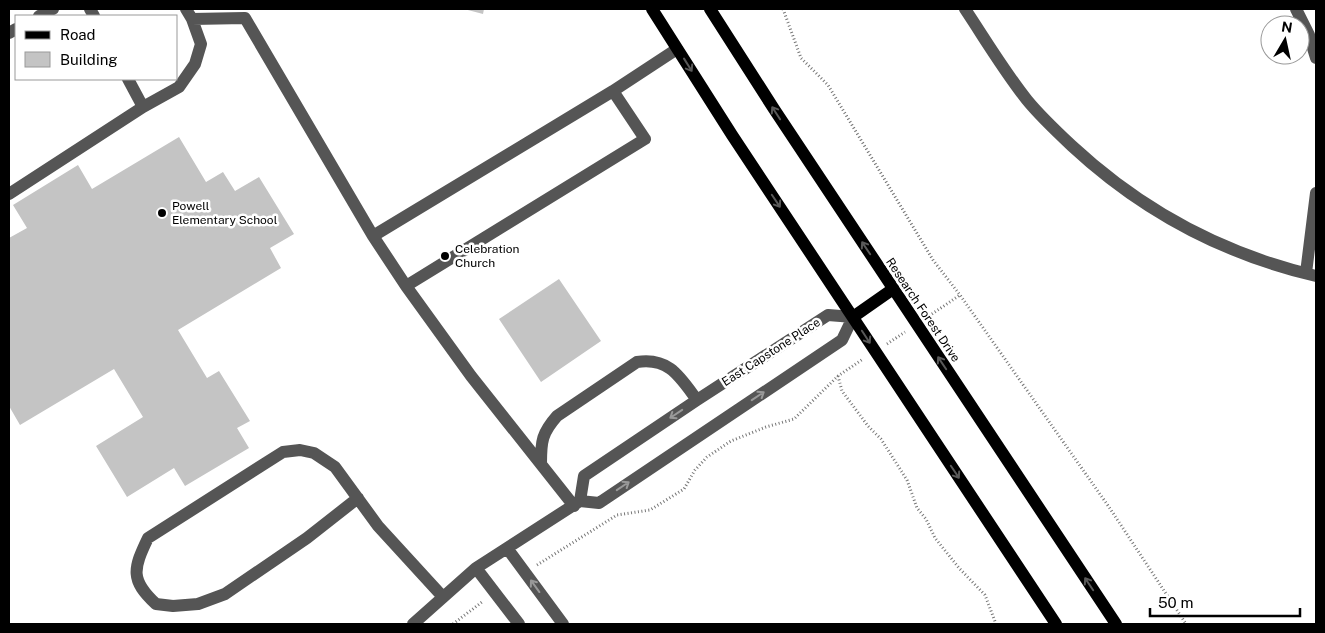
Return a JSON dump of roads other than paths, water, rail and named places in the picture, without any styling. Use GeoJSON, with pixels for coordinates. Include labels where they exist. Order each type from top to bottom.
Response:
{"type":"FeatureCollection","features":[{"type":"Feature","properties":{"kind":"main road"},"geometry":{"type":"LineString","coordinates":[[652,9],[732,135],[1056,624]]}},
{"type":"Feature","properties":{"kind":"main road","name":"Research Forest Drive"},"geometry":{"type":"LineString","coordinates":[[710,9],[774,109],[1116,624]]}},
{"type":"Feature","properties":{"kind":"main road"},"geometry":{"type":"LineString","coordinates":[[853,317],[893,289]]}},
{"type":"Feature","properties":{"kind":"street"},"geometry":{"type":"LineString","coordinates":[[41,15],[53,9]]}},
{"type":"Feature","properties":{"kind":"street"},"geometry":{"type":"LineString","coordinates":[[965,9],[1027,100],[1055,130],[1085,158],[1132,196],[1172,221],[1256,259],[1311,275],[1316,193]]}},
{"type":"Feature","properties":{"kind":"street"},"geometry":{"type":"LineString","coordinates":[[1296,9],[1309,35],[1316,58]]}},
{"type":"Feature","properties":{"kind":"street"},"geometry":{"type":"LineString","coordinates":[[9,194],[180,87],[195,64],[201,44],[189,14],[245,18],[373,236],[406,286],[471,376],[541,463],[577,504]]}},
{"type":"Feature","properties":{"kind":"street"},"geometry":{"type":"LineString","coordinates":[[373,236],[613,91],[678,49]]}},
{"type":"Feature","properties":{"kind":"street"},"geometry":{"type":"LineString","coordinates":[[129,80],[144,108]]}},
{"type":"Feature","properties":{"kind":"street"},"geometry":{"type":"LineString","coordinates":[[406,286],[645,139],[613,91]]}},
{"type":"Feature","properties":{"kind":"street","name":"East Capstone Place"},"geometry":{"type":"LineString","coordinates":[[577,504],[584,476],[828,315],[853,317]]}},
{"type":"Feature","properties":{"kind":"street"},"geometry":{"type":"LineString","coordinates":[[413,624],[476,568],[577,504],[599,502],[842,340],[853,317]]}},
{"type":"Feature","properties":{"kind":"street"},"geometry":{"type":"LineString","coordinates":[[541,463],[542,438],[547,428],[557,416],[638,362],[648,361],[666,365],[681,378],[697,400]]}},
{"type":"Feature","properties":{"kind":"street"},"geometry":{"type":"LineString","coordinates":[[358,498],[307,538],[225,594],[198,604],[173,606],[156,604],[141,588],[135,573],[148,538],[283,452],[300,450],[314,453],[335,467],[358,498],[378,526],[443,597]]}},
{"type":"Feature","properties":{"kind":"street"},"geometry":{"type":"LineString","coordinates":[[507,548],[563,624]]}},
{"type":"Feature","properties":{"kind":"street"},"geometry":{"type":"LineString","coordinates":[[476,568],[519,624]]}},
{"type":"Feature","properties":{"kind":"place","name":"Powell Elementary School"},"geometry":{"type":"Point","coordinates":[162,213]}},
{"type":"Feature","properties":{"kind":"place","name":"Celebration Church"},"geometry":{"type":"Point","coordinates":[445,256]}}]}
